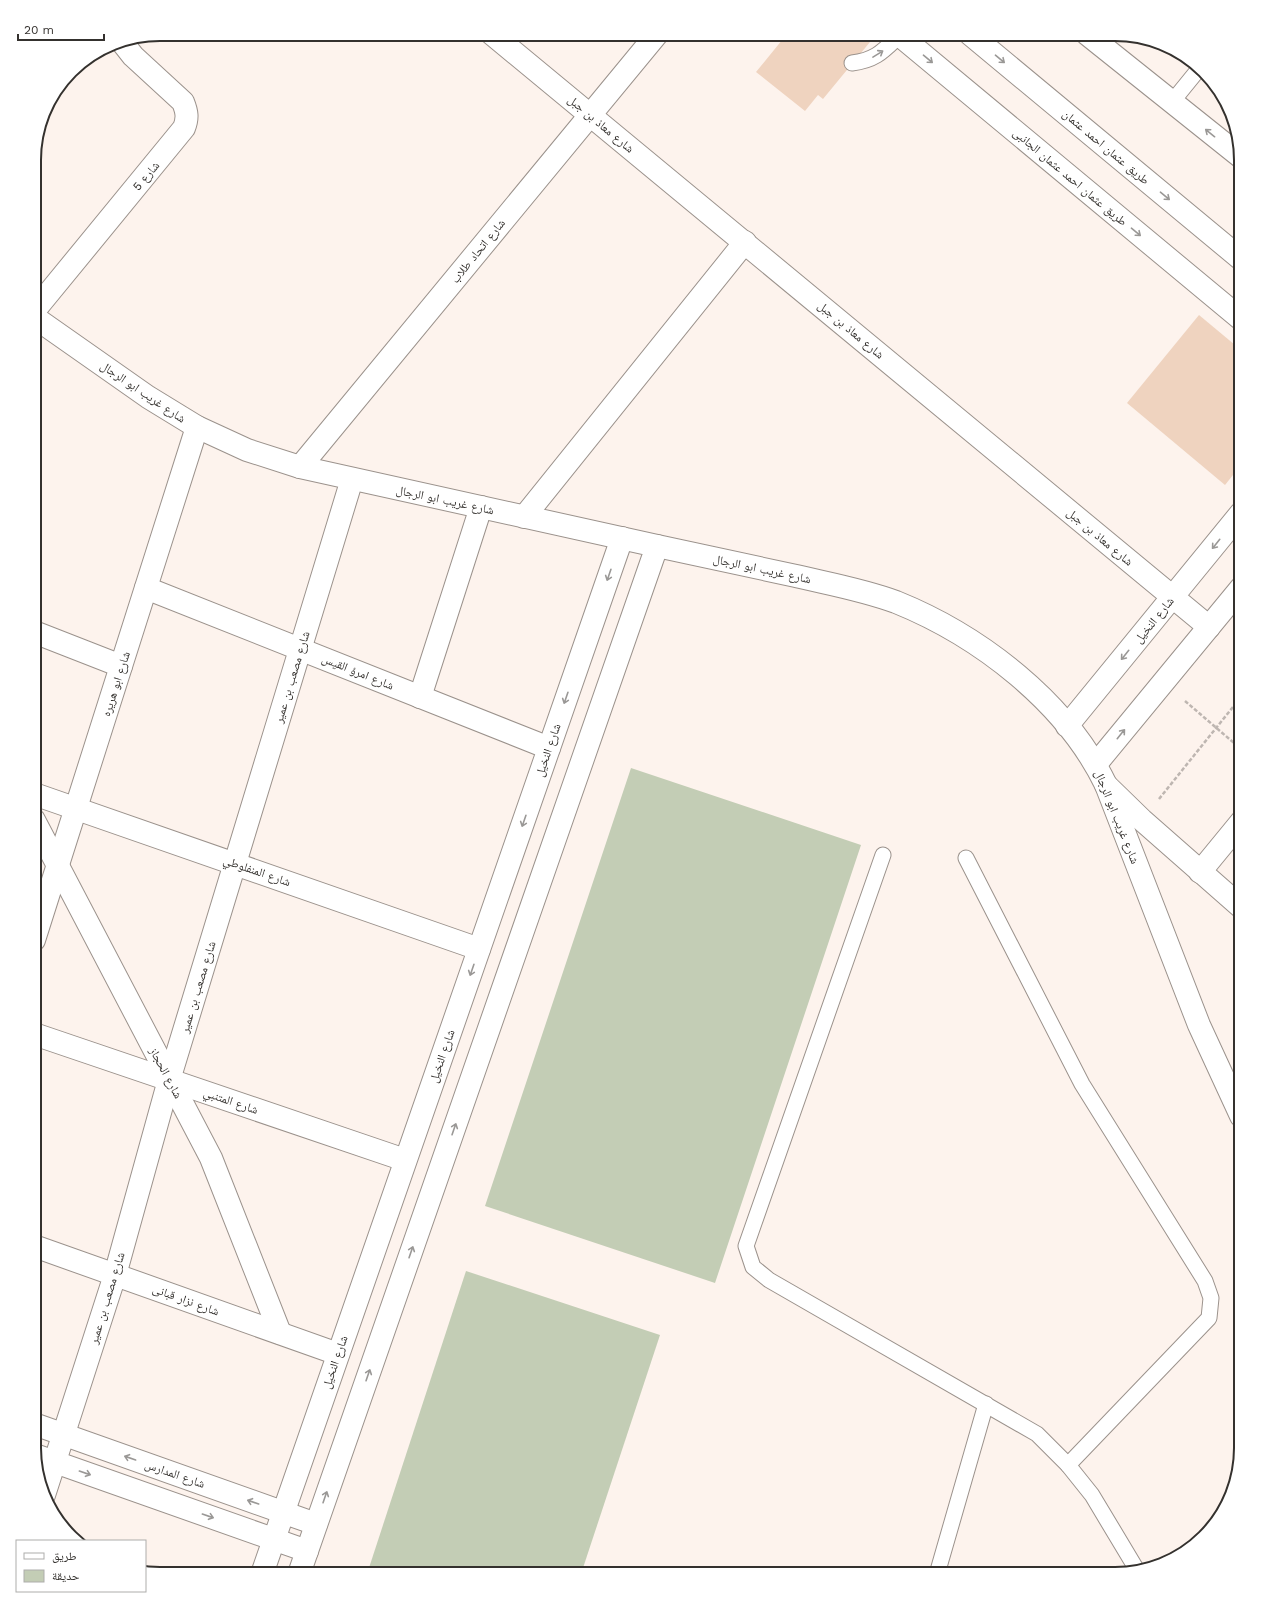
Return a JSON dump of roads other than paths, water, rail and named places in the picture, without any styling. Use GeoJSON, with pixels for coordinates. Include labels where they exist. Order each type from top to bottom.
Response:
{"type":"FeatureCollection","features":[{"type":"Feature","properties":{"kind":"street","name":"شارع معاذ بن جبل"},"geometry":{"type":"LineString","coordinates":[[500,41],[1209,627]]}},
{"type":"Feature","properties":{"kind":"street","name":"شارع اتحاد طلاب"},"geometry":{"type":"LineString","coordinates":[[300,468],[651,41]]}},
{"type":"Feature","properties":{"kind":"street","name":"طريق عثمان احمد عثمان الجانبى"},"geometry":{"type":"LineString","coordinates":[[906,41],[1234,313]]}},
{"type":"Feature","properties":{"kind":"street","name":"طريق عثمان احمد عثمان"},"geometry":{"type":"LineString","coordinates":[[978,41],[1234,253]]}},
{"type":"Feature","properties":{"kind":"street"},"geometry":{"type":"LineString","coordinates":[[1096,41],[1234,153]]}},
{"type":"Feature","properties":{"kind":"street","name":"شارع 5"},"geometry":{"type":"LineString","coordinates":[[41,302],[184,128],[187,120],[186,110],[182,102],[133,56],[125,46]]}},
{"type":"Feature","properties":{"kind":"street"},"geometry":{"type":"LineString","coordinates":[[524,517],[745,242]]}},
{"type":"Feature","properties":{"kind":"street","name":"شارع غريب ابو الرجال"},"geometry":{"type":"LineString","coordinates":[[41,322],[148,397],[197,427],[247,450],[300,468],[854,589],[895,602],[934,620],[971,641],[1006,666],[1038,694],[1067,726],[1096,764],[1106,785],[1199,1025],[1234,1101]]}},
{"type":"Feature","properties":{"kind":"street","name":"شارع ابو هريره"},"geometry":{"type":"LineString","coordinates":[[41,905],[58,864],[197,427]]}},
{"type":"Feature","properties":{"kind":"street","name":"شارع مصعب بن عمير"},"geometry":{"type":"LineString","coordinates":[[45,1476],[45,1459],[64,1435],[115,1274],[169,1080],[352,479]]}},
{"type":"Feature","properties":{"kind":"street"},"geometry":{"type":"LineString","coordinates":[[420,697],[481,508]]}},
{"type":"Feature","properties":{"kind":"street","name":"شارع النخيل"},"geometry":{"type":"LineString","coordinates":[[1067,726],[1234,522]]}},
{"type":"Feature","properties":{"kind":"street","name":"شارع النخيل"},"geometry":{"type":"LineString","coordinates":[[264,1567],[622,538]]}},
{"type":"Feature","properties":{"kind":"street"},"geometry":{"type":"LineString","coordinates":[[301,1567],[657,546]]}},
{"type":"Feature","properties":{"kind":"street","name":"شارع امرؤ القيس"},"geometry":{"type":"LineString","coordinates":[[146,588],[549,748]]}},
{"type":"Feature","properties":{"kind":"street"},"geometry":{"type":"LineString","coordinates":[[1096,764],[1234,597]]}},
{"type":"Feature","properties":{"kind":"street"},"geometry":{"type":"LineString","coordinates":[[41,635],[121,666]]}},
{"type":"Feature","properties":{"kind":"street"},"geometry":{"type":"LineString","coordinates":[[1106,785],[1142,820],[1234,901]]}},
{"type":"Feature","properties":{"kind":"street","name":"شارع المنفلوطي"},"geometry":{"type":"LineString","coordinates":[[41,796],[479,949]]}},
{"type":"Feature","properties":{"kind":"street"},"geometry":{"type":"LineString","coordinates":[[1200,872],[1234,831]]}},
{"type":"Feature","properties":{"kind":"street","name":"شارع الحجاز"},"geometry":{"type":"LineString","coordinates":[[41,833],[211,1158],[280,1334]]}},
{"type":"Feature","properties":{"kind":"street","name":"شارع المتنبي"},"geometry":{"type":"LineString","coordinates":[[41,1036],[405,1160]]}},
{"type":"Feature","properties":{"kind":"street","name":"شارع نزار قبانى"},"geometry":{"type":"LineString","coordinates":[[41,1248],[338,1354]]}},
{"type":"Feature","properties":{"kind":"street","name":"شارع المدارس"},"geometry":{"type":"LineString","coordinates":[[41,1427],[316,1524]]}},
{"type":"Feature","properties":{"kind":"street"},"geometry":{"type":"LineString","coordinates":[[45,1459],[307,1551]]}},
{"type":"Feature","properties":{"kind":"lane"},"geometry":{"type":"LineString","coordinates":[[852,63],[866,61],[882,52],[893,41]]}},
{"type":"Feature","properties":{"kind":"lane"},"geometry":{"type":"LineString","coordinates":[[1172,102],[1195,73]]}},
{"type":"Feature","properties":{"kind":"lane"},"geometry":{"type":"LineString","coordinates":[[883,855],[746,1246],[753,1267],[769,1280],[1037,1434],[1068,1465],[1092,1495],[1134,1565]]}},
{"type":"Feature","properties":{"kind":"lane"},"geometry":{"type":"LineString","coordinates":[[966,858],[1082,1084],[1205,1281],[1211,1298],[1209,1318],[1068,1465]]}},
{"type":"Feature","properties":{"kind":"lane"},"geometry":{"type":"LineString","coordinates":[[939,1567],[986,1404]]}}]}
